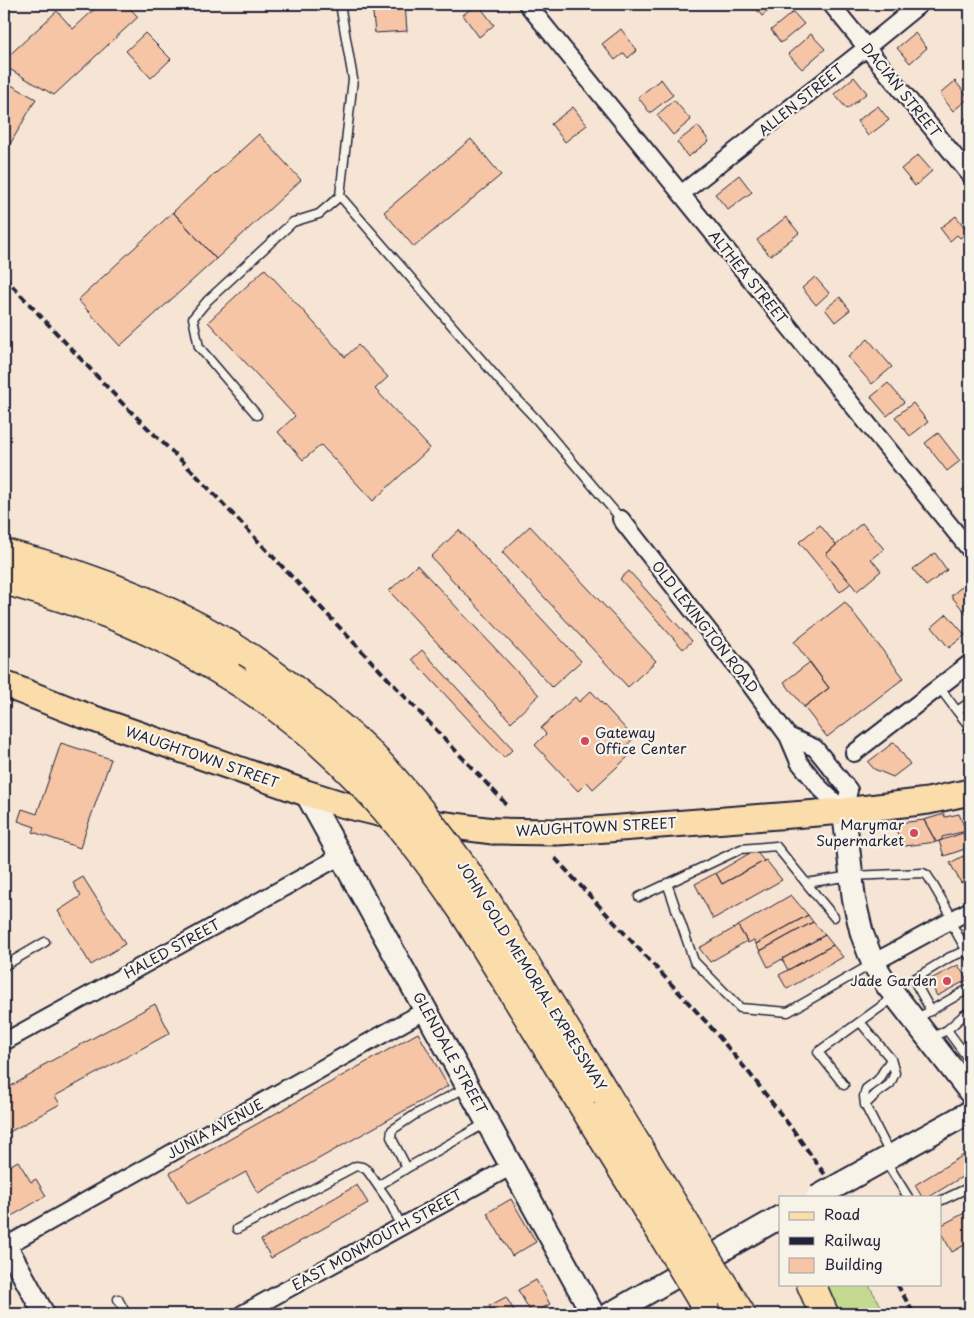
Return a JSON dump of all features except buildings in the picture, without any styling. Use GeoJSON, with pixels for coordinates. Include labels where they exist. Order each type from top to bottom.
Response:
{"type":"FeatureCollection","features":[{"type":"Feature","properties":{"kind":"highway","name":"JOHN GOLD MEMORIAL EXPRESSWAY"},"geometry":{"type":"LineString","coordinates":[[4,553],[118,590],[190,623],[259,664],[310,702],[368,752],[418,806],[463,866],[506,930],[607,1096],[675,1231],[714,1303],[741,1314]]}},
{"type":"Feature","properties":{"kind":"highway","name":"JOHN GOLD MEMORIAL EXPRESSWAY"},"geometry":{"type":"LineString","coordinates":[[4,580],[109,614],[178,646],[231,677],[287,716],[350,771],[398,823],[442,881],[463,911],[580,1101],[675,1231]]}},
{"type":"Feature","properties":{"kind":"highway"},"geometry":{"type":"LineString","coordinates":[[812,1286],[824,1314]]}},
{"type":"Feature","properties":{"kind":"main road","name":"WAUGHTOWN STREET"},"geometry":{"type":"LineString","coordinates":[[4,684],[83,715],[341,804],[408,820],[493,831],[557,832],[594,830],[844,811],[928,801],[970,792]]}},
{"type":"Feature","properties":{"kind":"main road","name":"GLENDALE STREET"},"geometry":{"type":"LineString","coordinates":[[306,793],[593,1314]]}},
{"type":"Feature","properties":{"kind":"main road"},"geometry":{"type":"LineString","coordinates":[[844,811],[857,917],[873,963],[896,997],[922,1016],[938,1035],[966,1077]]}},
{"type":"Feature","properties":{"kind":"main road"},"geometry":{"type":"LineString","coordinates":[[819,1196],[970,1112]]}},
{"type":"Feature","properties":{"kind":"main road"},"geometry":{"type":"LineString","coordinates":[[610,1314],[779,1218]]}},
{"type":"Feature","properties":{"kind":"street","name":"ALTHEA STREET"},"geometry":{"type":"LineString","coordinates":[[527,4],[970,550]]}},
{"type":"Feature","properties":{"kind":"street","name":"DACIAN STREET"},"geometry":{"type":"LineString","coordinates":[[831,4],[970,176]]}},
{"type":"Feature","properties":{"kind":"street","name":"ALLEN STREET"},"geometry":{"type":"LineString","coordinates":[[681,194],[920,4]]}},
{"type":"Feature","properties":{"kind":"street","name":"OLD LEXINGTON ROAD"},"geometry":{"type":"LineString","coordinates":[[621,519],[743,675],[788,736],[798,762],[820,788],[844,811]]}},
{"type":"Feature","properties":{"kind":"street"},"geometry":{"type":"LineString","coordinates":[[854,753],[970,663]]}},
{"type":"Feature","properties":{"kind":"street","name":"HALED STREET"},"geometry":{"type":"LineString","coordinates":[[4,1042],[341,856]]}},
{"type":"Feature","properties":{"kind":"street"},"geometry":{"type":"LineString","coordinates":[[873,963],[970,910]]}},
{"type":"Feature","properties":{"kind":"street","name":"JUNIA AVENUE"},"geometry":{"type":"LineString","coordinates":[[5,1245],[426,1010]]}},
{"type":"Feature","properties":{"kind":"street","name":"EAST MONMOUTH STREET"},"geometry":{"type":"LineString","coordinates":[[242,1314],[512,1166]]}},
{"type":"Feature","properties":{"kind":"street"},"geometry":{"type":"LineString","coordinates":[[5,1245],[44,1314]]}},
{"type":"Feature","properties":{"kind":"lane"},"geometry":{"type":"LineString","coordinates":[[257,415],[199,347],[193,318],[208,300],[293,222],[319,214],[340,196],[353,79],[340,4]]}},
{"type":"Feature","properties":{"kind":"lane"},"geometry":{"type":"LineString","coordinates":[[340,196],[499,380],[537,420],[621,519]]}},
{"type":"Feature","properties":{"kind":"lane"},"geometry":{"type":"LineString","coordinates":[[939,687],[970,727]]}},
{"type":"Feature","properties":{"kind":"lane"},"geometry":{"type":"LineString","coordinates":[[957,711],[970,702]]}},
{"type":"Feature","properties":{"kind":"lane"},"geometry":{"type":"LineString","coordinates":[[639,897],[741,849],[776,846],[834,917]]}},
{"type":"Feature","properties":{"kind":"lane"},"geometry":{"type":"LineString","coordinates":[[806,883],[851,876],[923,873],[927,875],[968,954],[950,957],[914,979],[922,1016],[970,988]]}},
{"type":"Feature","properties":{"kind":"lane"},"geometry":{"type":"LineString","coordinates":[[667,883],[694,961],[740,1008],[788,1012],[873,963]]}},
{"type":"Feature","properties":{"kind":"lane"},"geometry":{"type":"LineString","coordinates":[[4,966],[46,942]]}},
{"type":"Feature","properties":{"kind":"lane"},"geometry":{"type":"LineString","coordinates":[[844,1085],[818,1052],[896,997]]}},
{"type":"Feature","properties":{"kind":"lane"},"geometry":{"type":"LineString","coordinates":[[938,1035],[970,1012]]}},
{"type":"Feature","properties":{"kind":"lane"},"geometry":{"type":"LineString","coordinates":[[860,1022],[891,1059],[895,1072],[890,1084],[865,1105]]}},
{"type":"Feature","properties":{"kind":"lane"},"geometry":{"type":"LineString","coordinates":[[891,1059],[878,1080],[866,1089],[864,1096],[865,1105],[888,1158],[907,1196]]}},
{"type":"Feature","properties":{"kind":"lane"},"geometry":{"type":"LineString","coordinates":[[407,1168],[391,1137],[392,1130],[416,1114],[468,1086]]}},
{"type":"Feature","properties":{"kind":"lane"},"geometry":{"type":"LineString","coordinates":[[378,1186],[488,1122]]}},
{"type":"Feature","properties":{"kind":"lane"},"geometry":{"type":"LineString","coordinates":[[237,1229],[356,1166],[367,1170],[390,1204],[402,1227]]}},
{"type":"Feature","properties":{"kind":"lane"},"geometry":{"type":"LineString","coordinates":[[942,1200],[970,1187]]}},
{"type":"Feature","properties":{"kind":"lane"},"geometry":{"type":"LineString","coordinates":[[118,1299],[126,1314]]}},
{"type":"Feature","properties":{"kind":"green space"},"geometry":{"type":"Polygon","coordinates":[[[827,1286],[869,1286],[886,1314],[838,1314],[827,1286]]]}},
{"type":"Feature","properties":{"kind":"railway"},"geometry":{"type":"LineString","coordinates":[[4,277],[123,404],[194,473],[507,805]]}},
{"type":"Feature","properties":{"kind":"railway"},"geometry":{"type":"LineString","coordinates":[[555,858],[709,1025],[793,1130],[840,1196]]}},
{"type":"Feature","properties":{"kind":"railway"},"geometry":{"type":"LineString","coordinates":[[898,1286],[914,1314]]}},
{"type":"Feature","properties":{"kind":"place","name":"Gateway Office Center"},"geometry":{"type":"Point","coordinates":[585,741]}},
{"type":"Feature","properties":{"kind":"place","name":"Marymar Supermarket"},"geometry":{"type":"Point","coordinates":[914,833]}},
{"type":"Feature","properties":{"kind":"place","name":"Jade Garden"},"geometry":{"type":"Point","coordinates":[947,981]}}]}
